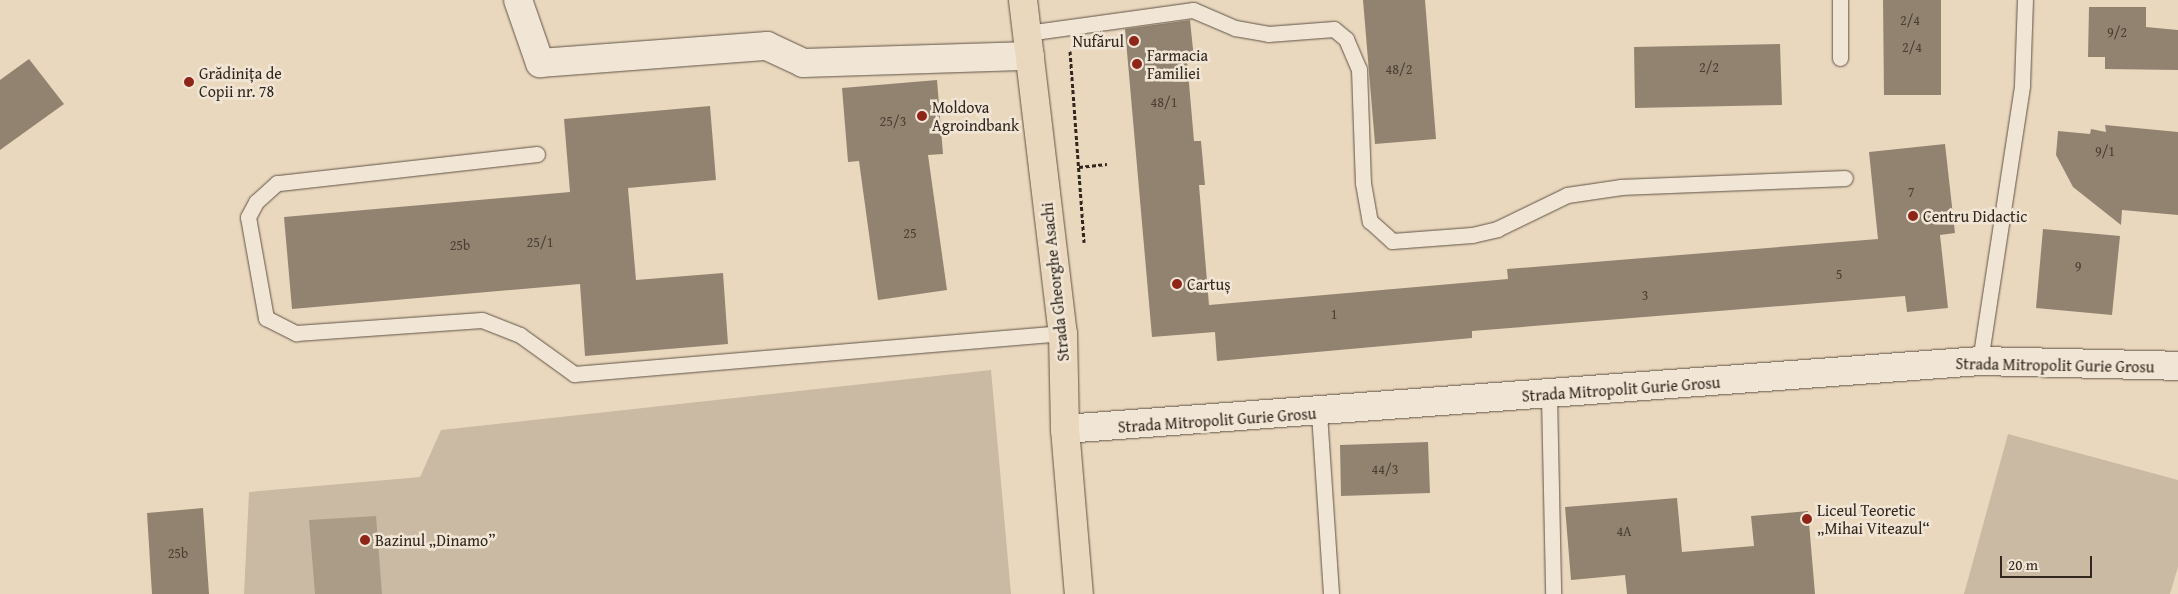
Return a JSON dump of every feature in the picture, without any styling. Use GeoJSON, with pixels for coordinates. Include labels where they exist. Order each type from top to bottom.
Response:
{"type":"FeatureCollection","features":[{"type":"Feature","properties":{"kind":"main road","name":"Strada Gheorghe Asachi"},"geometry":{"type":"LineString","coordinates":[[1023,0],[1063,333],[1065,429],[1079,594]]}},
{"type":"Feature","properties":{"kind":"street"},"geometry":{"type":"LineString","coordinates":[[518,0],[540,63],[766,46],[803,63],[1028,44]]}},
{"type":"Feature","properties":{"kind":"street","name":"Strada Mitropolit Gurie Grosu"},"geometry":{"type":"LineString","coordinates":[[1065,429],[1319,413],[1980,361],[2178,366]]}},
{"type":"Feature","properties":{"kind":"lane"},"geometry":{"type":"LineString","coordinates":[[1840,0],[1840,58]]}},
{"type":"Feature","properties":{"kind":"lane"},"geometry":{"type":"LineString","coordinates":[[1980,361],[2022,85],[2025,0]]}},
{"type":"Feature","properties":{"kind":"lane"},"geometry":{"type":"LineString","coordinates":[[1028,44],[1068,26],[1193,10],[1235,28],[1268,34],[1334,28],[1346,39],[1359,69],[1363,183],[1370,221],[1392,241],[1472,235],[1496,229],[1567,195],[1621,187],[1845,178]]}},
{"type":"Feature","properties":{"kind":"lane"},"geometry":{"type":"LineString","coordinates":[[537,154],[277,183],[256,202],[248,217],[266,318],[296,333],[482,320],[520,335],[574,374],[1063,333]]}},
{"type":"Feature","properties":{"kind":"lane"},"geometry":{"type":"LineString","coordinates":[[1549,395],[1553,594]]}},
{"type":"Feature","properties":{"kind":"lane"},"geometry":{"type":"LineString","coordinates":[[1319,413],[1331,594]]}},
{"type":"Feature","properties":{"kind":"path"},"geometry":{"type":"LineString","coordinates":[[1068,26],[1085,245]]}},
{"type":"Feature","properties":{"kind":"path"},"geometry":{"type":"LineString","coordinates":[[1079,167],[1107,164]]}},
{"type":"Feature","properties":{"kind":"shaded area"},"geometry":{"type":"Polygon","coordinates":[[[991,370],[1011,594],[244,594],[249,492],[420,477],[441,430],[991,370]]]}},
{"type":"Feature","properties":{"kind":"shaded area"},"geometry":{"type":"Polygon","coordinates":[[[2008,434],[2178,480],[2178,567],[2170,594],[1964,594],[2008,434]]]}},
{"type":"Feature","properties":{"kind":"shaded area"},"geometry":{"type":"Polygon","coordinates":[[[376,516],[382,594],[315,594],[309,520],[376,516]]]}},
{"type":"Feature","properties":{"kind":"building"},"geometry":{"type":"Polygon","coordinates":[[[1363,0],[1425,0],[1436,139],[1375,144],[1363,0]]]}},
{"type":"Feature","properties":{"kind":"building"},"geometry":{"type":"Polygon","coordinates":[[[1883,0],[1941,0],[1941,95],[1884,95],[1883,0]]]}},
{"type":"Feature","properties":{"kind":"building"},"geometry":{"type":"Polygon","coordinates":[[[2089,7],[2146,7],[2146,27],[2178,30],[2178,70],[2105,69],[2105,57],[2088,57],[2089,7]]]}},
{"type":"Feature","properties":{"kind":"building"},"geometry":{"type":"Polygon","coordinates":[[[1190,20],[1194,59],[1187,60],[1194,141],[1201,141],[1205,185],[1199,185],[1209,305],[1508,279],[1507,269],[1878,239],[1869,152],[1945,144],[1955,233],[1940,235],[1948,308],[1907,312],[1905,296],[1472,331],[1472,338],[1217,361],[1215,332],[1152,337],[1125,29],[1190,20]]]}},
{"type":"Feature","properties":{"kind":"building"},"geometry":{"type":"Polygon","coordinates":[[[1780,44],[1782,105],[1635,108],[1634,47],[1780,44]]]}},
{"type":"Feature","properties":{"kind":"building"},"geometry":{"type":"Polygon","coordinates":[[[29,59],[64,104],[0,150],[0,80],[29,59]]]}},
{"type":"Feature","properties":{"kind":"building"},"geometry":{"type":"Polygon","coordinates":[[[937,80],[943,154],[928,155],[947,290],[878,300],[859,161],[848,162],[842,88],[937,80]]]}},
{"type":"Feature","properties":{"kind":"building"},"geometry":{"type":"Polygon","coordinates":[[[710,106],[716,180],[628,188],[636,280],[723,273],[728,344],[585,356],[580,284],[292,309],[284,217],[570,192],[564,119],[710,106]]]}},
{"type":"Feature","properties":{"kind":"building"},"geometry":{"type":"Polygon","coordinates":[[[2105,125],[2178,132],[2178,215],[2122,210],[2121,225],[2073,187],[2056,155],[2058,131],[2090,134],[2091,129],[2106,132],[2105,125]]]}},
{"type":"Feature","properties":{"kind":"building"},"geometry":{"type":"Polygon","coordinates":[[[2043,229],[2120,236],[2112,315],[2036,308],[2043,229]]]}},
{"type":"Feature","properties":{"kind":"building"},"geometry":{"type":"Polygon","coordinates":[[[1428,442],[1430,493],[1341,496],[1340,445],[1428,442]]]}},
{"type":"Feature","properties":{"kind":"building"},"geometry":{"type":"Polygon","coordinates":[[[1677,498],[1682,552],[1754,546],[1751,516],[1808,511],[1815,594],[1627,594],[1625,575],[1571,580],[1565,507],[1677,498]]]}},
{"type":"Feature","properties":{"kind":"building"},"geometry":{"type":"Polygon","coordinates":[[[203,508],[209,594],[152,594],[147,513],[203,508]]]}},
{"type":"Feature","properties":{"kind":"place","name":"Nufărul"},"geometry":{"type":"Point","coordinates":[1134,41]}},
{"type":"Feature","properties":{"kind":"place","name":"Farmacia Familiei"},"geometry":{"type":"Point","coordinates":[1137,64]}},
{"type":"Feature","properties":{"kind":"place","name":"Grădinița de Copii nr. 78"},"geometry":{"type":"Point","coordinates":[189,82]}},
{"type":"Feature","properties":{"kind":"place","name":"Moldova Agroindbank"},"geometry":{"type":"Point","coordinates":[922,116]}},
{"type":"Feature","properties":{"kind":"place","name":"Centru Didactic"},"geometry":{"type":"Point","coordinates":[1913,216]}},
{"type":"Feature","properties":{"kind":"place","name":"Cartuș"},"geometry":{"type":"Point","coordinates":[1177,284]}},
{"type":"Feature","properties":{"kind":"place","name":"Liceul Teoretic „Mihai Viteazul“"},"geometry":{"type":"Point","coordinates":[1807,519]}},
{"type":"Feature","properties":{"kind":"place","name":"Bazinul „Dinamo”"},"geometry":{"type":"Point","coordinates":[365,540]}}]}
